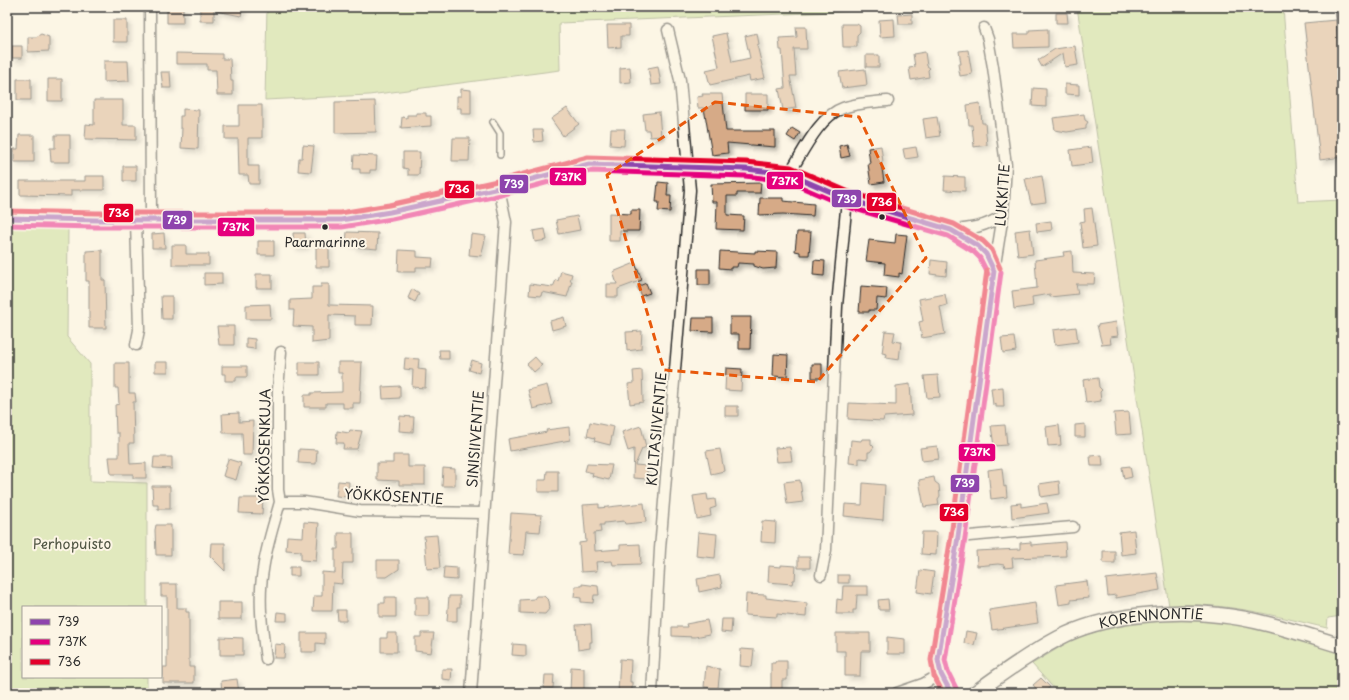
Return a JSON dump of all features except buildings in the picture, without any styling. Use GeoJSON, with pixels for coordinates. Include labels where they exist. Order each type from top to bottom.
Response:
{"type":"FeatureCollection","features":[{"type":"Feature","properties":{"kind":"street"},"geometry":{"type":"LineString","coordinates":[[150,7],[150,220]]}},
{"type":"Feature","properties":{"kind":"street","name":"LUKKITIE"},"geometry":{"type":"LineString","coordinates":[[951,693],[941,674],[938,660],[958,537],[1002,215],[1006,165],[993,67],[988,39],[984,28]]}},
{"type":"Feature","properties":{"kind":"street","name":"KULTASIIVENTIE"},"geometry":{"type":"LineString","coordinates":[[652,693],[660,549],[690,190],[680,80],[668,30]]}},
{"type":"Feature","properties":{"kind":"street"},"geometry":{"type":"LineString","coordinates":[[788,174],[821,124],[841,108],[863,103],[888,101]]}},
{"type":"Feature","properties":{"kind":"street"},"geometry":{"type":"LineString","coordinates":[[7,218],[136,220],[341,220],[390,212],[499,188],[589,164],[746,169],[788,174],[847,199],[950,230],[978,246],[986,254],[994,271]]}},
{"type":"Feature","properties":{"kind":"street","name":"SINISIIVENTIE"},"geometry":{"type":"LineString","coordinates":[[471,693],[483,513],[506,222],[499,188]]}},
{"type":"Feature","properties":{"kind":"street"},"geometry":{"type":"LineString","coordinates":[[821,575],[826,550],[836,306],[847,199]]}},
{"type":"Feature","properties":{"kind":"street"},"geometry":{"type":"LineString","coordinates":[[950,230],[975,228],[986,225],[1002,215]]}},
{"type":"Feature","properties":{"kind":"street"},"geometry":{"type":"LineString","coordinates":[[136,220],[139,330],[136,345]]}},
{"type":"Feature","properties":{"kind":"street","name":"YÖKKÖSENKUJA"},"geometry":{"type":"LineString","coordinates":[[266,659],[262,626],[263,571],[280,502],[278,490],[278,398],[281,352]]}},
{"type":"Feature","properties":{"kind":"street","name":"YÖKKÖSENTIE"},"geometry":{"type":"LineString","coordinates":[[280,502],[304,502],[360,511],[483,513]]}},
{"type":"Feature","properties":{"kind":"street"},"geometry":{"type":"LineString","coordinates":[[958,537],[1073,527]]}},
{"type":"Feature","properties":{"kind":"street","name":"KORENNONTIE"},"geometry":{"type":"LineString","coordinates":[[976,693],[1010,668],[1060,637],[1116,618],[1183,613],[1219,615],[1249,620],[1342,646]]}},
{"type":"Feature","properties":{"kind":"street"},"geometry":{"type":"LineString","coordinates":[[897,693],[923,684],[941,674]]}},
{"type":"Feature","properties":{"kind":"lane"},"geometry":{"type":"LineString","coordinates":[[1338,7],[1342,32]]}},
{"type":"Feature","properties":{"kind":"lane"},"geometry":{"type":"LineString","coordinates":[[493,122],[500,133],[500,155]]}},
{"type":"Feature","properties":{"kind":"highlighted area"},"geometry":{"type":"Polygon","coordinates":[[[715,102],[859,117],[926,258],[817,382],[664,370],[607,175],[715,102]]]}},
{"type":"Feature","properties":{"kind":"green space"},"geometry":{"type":"Polygon","coordinates":[[[267,7],[962,7],[559,23],[560,70],[369,95],[265,100],[267,7]]]}},
{"type":"Feature","properties":{"kind":"green space"},"geometry":{"type":"Polygon","coordinates":[[[1077,7],[1283,7],[1298,202],[1342,200],[1342,616],[1328,618],[1327,628],[1269,614],[1229,608],[1189,605],[1169,606],[1077,7]]]}},
{"type":"Feature","properties":{"kind":"green space","name":"Perhopuisto"},"geometry":{"type":"Polygon","coordinates":[[[7,218],[68,226],[67,337],[90,364],[90,481],[147,483],[147,606],[22,606],[22,678],[147,678],[147,693],[7,693],[7,218]]]}},
{"type":"Feature","properties":{"kind":"green space"},"geometry":{"type":"Polygon","coordinates":[[[1164,619],[1216,620],[1342,645],[1342,693],[1058,693],[1032,664],[1075,638],[1114,626],[1164,619]]]}},
{"type":"Feature","properties":{"kind":"transit line","name":"736"},"geometry":{"type":"LineString","coordinates":[[7,211],[96,213],[340,213],[389,205],[497,181],[588,157],[746,162],[791,167],[849,192],[954,224],[983,241],[992,250],[1000,268]]}},
{"type":"Feature","properties":{"kind":"transit line","name":"739"},"geometry":{"type":"LineString","coordinates":[[7,218],[96,220],[341,220],[390,212],[499,188],[589,164],[746,169],[789,174],[847,199],[951,230],[978,246],[986,254],[994,271]]}},
{"type":"Feature","properties":{"kind":"transit line","name":"737K"},"geometry":{"type":"LineString","coordinates":[[7,225],[96,227],[342,227],[392,219],[501,195],[590,171],[745,176],[787,181],[845,206],[948,236],[974,252],[980,258],[988,274]]}},
{"type":"Feature","properties":{"kind":"transit line","name":"736"},"geometry":{"type":"LineString","coordinates":[[943,693],[934,676],[931,660],[951,536],[987,270]]}},
{"type":"Feature","properties":{"kind":"transit line","name":"739"},"geometry":{"type":"LineString","coordinates":[[951,693],[941,674],[938,660],[958,537],[994,271]]}},
{"type":"Feature","properties":{"kind":"transit line","name":"737K"},"geometry":{"type":"LineString","coordinates":[[957,690],[948,672],[945,660],[965,538],[1001,272]]}},
{"type":"Feature","properties":{"kind":"place","name":"Paarmarinne"},"geometry":{"type":"Point","coordinates":[325,227]}}]}
